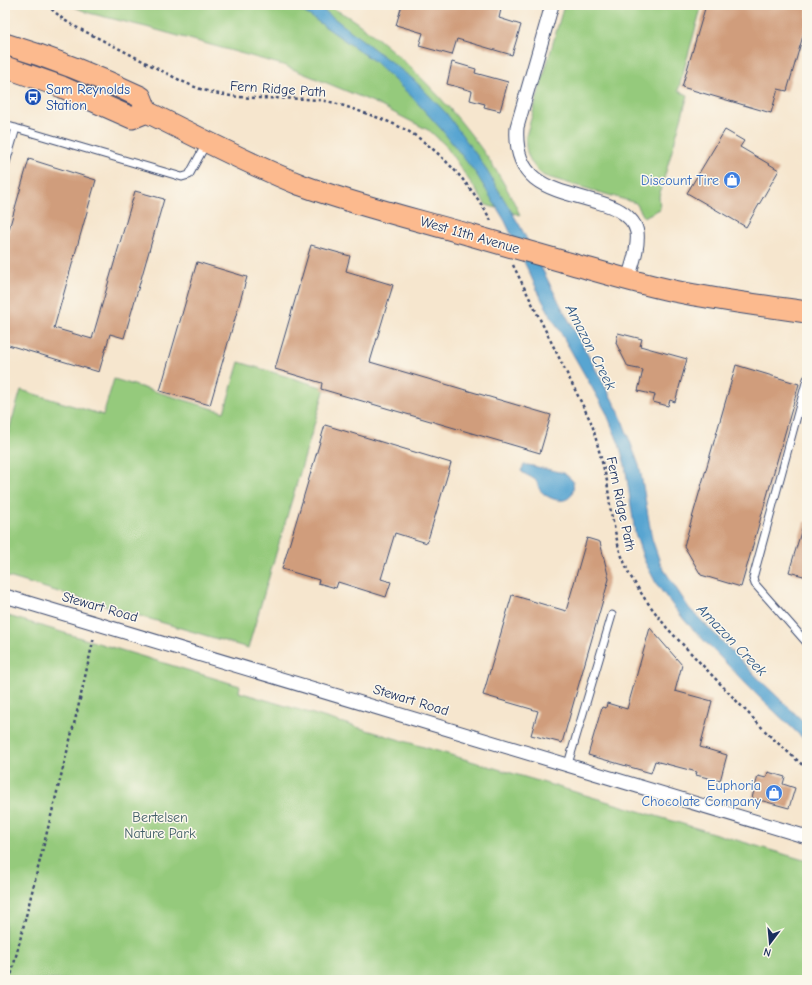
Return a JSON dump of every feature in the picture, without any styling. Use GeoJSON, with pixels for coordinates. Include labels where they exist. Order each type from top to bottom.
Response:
{"type":"FeatureCollection","features":[{"type":"Feature","properties":{"kind":"main road"},"geometry":{"type":"LineString","coordinates":[[5,44],[43,56],[110,82],[141,97],[147,112],[132,118],[62,87],[5,67]]}},
{"type":"Feature","properties":{"kind":"main road","name":"West 11th Avenue"},"geometry":{"type":"LineString","coordinates":[[147,112],[276,174],[328,194],[628,280],[710,298],[807,312]]}},
{"type":"Feature","properties":{"kind":"street"},"geometry":{"type":"LineString","coordinates":[[552,5],[517,127],[516,139],[518,149],[522,162],[529,174],[540,183],[551,188],[612,206],[623,212],[631,220],[637,230],[637,244],[628,280]]}},
{"type":"Feature","properties":{"kind":"street","name":"Stewart Road"},"geometry":{"type":"LineString","coordinates":[[5,596],[97,622],[807,836]]}},
{"type":"Feature","properties":{"kind":"lane"},"geometry":{"type":"LineString","coordinates":[[5,125],[182,177],[189,175],[207,142]]}},
{"type":"Feature","properties":{"kind":"lane"},"geometry":{"type":"LineString","coordinates":[[5,166],[16,128]]}},
{"type":"Feature","properties":{"kind":"lane"},"geometry":{"type":"LineString","coordinates":[[807,379],[753,578],[755,584],[807,643]]}},
{"type":"Feature","properties":{"kind":"lane"},"geometry":{"type":"LineString","coordinates":[[568,764],[612,615]]}},
{"type":"Feature","properties":{"kind":"path","name":"Fern Ridge Path"},"geometry":{"type":"LineString","coordinates":[[48,5],[64,20],[76,27],[181,80],[205,90],[235,97],[319,100],[334,103],[384,119],[425,143],[447,163],[470,188],[488,214]]}},
{"type":"Feature","properties":{"kind":"path","name":"Fern Ridge Path"},"geometry":{"type":"LineString","coordinates":[[523,285],[592,424],[607,481],[619,549],[629,574],[645,599],[667,628],[769,735],[807,769]]}},
{"type":"Feature","properties":{"kind":"path"},"geometry":{"type":"LineString","coordinates":[[10,980],[78,708],[97,622]]}},
{"type":"Feature","properties":{"kind":"green space"},"geometry":{"type":"Polygon","coordinates":[[[70,5],[327,5],[346,15],[380,40],[404,61],[450,108],[490,161],[520,215],[486,205],[445,145],[430,131],[373,102],[283,65],[146,27],[89,13],[70,5]]]}},
{"type":"Feature","properties":{"kind":"green space"},"geometry":{"type":"Polygon","coordinates":[[[564,5],[702,5],[678,91],[688,95],[659,196],[660,209],[644,217],[636,203],[544,176],[535,168],[527,153],[526,136],[564,5]]]}},
{"type":"Feature","properties":{"kind":"green space"},"geometry":{"type":"Polygon","coordinates":[[[239,362],[325,388],[248,648],[5,576],[5,444],[21,390],[103,415],[114,379],[224,412],[239,362]]]}},
{"type":"Feature","properties":{"kind":"green space","name":"Bertelsen Nature Park"},"geometry":{"type":"Polygon","coordinates":[[[5,615],[240,686],[239,692],[807,861],[807,980],[5,980],[5,615]]]}},
{"type":"Feature","properties":{"kind":"water"},"geometry":{"type":"Polygon","coordinates":[[[290,5],[312,5],[326,12],[414,80],[446,113],[481,161],[520,226],[560,304],[619,412],[640,468],[652,539],[661,565],[689,608],[807,725],[807,742],[757,695],[685,621],[657,585],[644,560],[635,533],[625,465],[619,444],[606,412],[542,300],[505,221],[477,175],[442,130],[412,97],[374,61],[307,14],[290,5]]]}},
{"type":"Feature","properties":{"kind":"water"},"geometry":{"type":"Polygon","coordinates":[[[524,465],[564,473],[573,481],[571,495],[568,499],[563,500],[548,497],[540,490],[535,480],[521,471],[524,465]]]}},
{"type":"Feature","properties":{"kind":"building"},"geometry":{"type":"Polygon","coordinates":[[[402,5],[502,5],[499,18],[521,25],[512,55],[457,39],[452,55],[419,46],[423,33],[396,25],[402,5]]]}},
{"type":"Feature","properties":{"kind":"building"},"geometry":{"type":"Polygon","coordinates":[[[706,5],[807,5],[807,22],[787,91],[778,89],[771,113],[682,87],[706,5]]]}},
{"type":"Feature","properties":{"kind":"building"},"geometry":{"type":"Polygon","coordinates":[[[452,62],[476,69],[475,73],[508,82],[500,111],[484,107],[485,104],[470,100],[472,91],[447,84],[452,62]]]}},
{"type":"Feature","properties":{"kind":"building"},"geometry":{"type":"Polygon","coordinates":[[[725,130],[744,141],[740,147],[779,170],[746,227],[687,193],[725,130]]]}},
{"type":"Feature","properties":{"kind":"building"},"geometry":{"type":"Polygon","coordinates":[[[29,159],[96,180],[54,328],[92,339],[135,191],[164,199],[124,338],[110,334],[99,372],[5,344],[5,243],[29,159]]]}},
{"type":"Feature","properties":{"kind":"building"},"geometry":{"type":"Polygon","coordinates":[[[311,245],[350,256],[346,271],[393,285],[370,362],[551,415],[540,453],[321,389],[322,383],[275,369],[311,245]]]}},
{"type":"Feature","properties":{"kind":"building"},"geometry":{"type":"Polygon","coordinates":[[[197,262],[247,277],[210,405],[160,391],[197,262]]]}},
{"type":"Feature","properties":{"kind":"building"},"geometry":{"type":"Polygon","coordinates":[[[618,333],[642,339],[640,346],[687,359],[675,402],[670,400],[668,406],[653,402],[655,395],[638,391],[643,370],[628,367],[616,343],[618,333]]]}},
{"type":"Feature","properties":{"kind":"building"},"geometry":{"type":"Polygon","coordinates":[[[736,365],[799,384],[741,587],[701,575],[684,546],[736,365]]]}},
{"type":"Feature","properties":{"kind":"building"},"geometry":{"type":"Polygon","coordinates":[[[325,425],[451,463],[427,543],[395,533],[381,579],[391,582],[386,597],[338,582],[336,588],[318,583],[319,580],[282,569],[325,425]]]}},
{"type":"Feature","properties":{"kind":"building"},"geometry":{"type":"Polygon","coordinates":[[[804,522],[807,522],[807,577],[789,572],[804,522]]]}},
{"type":"Feature","properties":{"kind":"building"},"geometry":{"type":"Polygon","coordinates":[[[587,538],[600,542],[609,579],[562,743],[531,735],[538,711],[483,695],[512,595],[566,611],[587,538]]]}},
{"type":"Feature","properties":{"kind":"building"},"geometry":{"type":"Polygon","coordinates":[[[650,628],[682,665],[675,691],[712,701],[700,747],[727,755],[720,781],[696,775],[697,772],[655,761],[651,773],[588,755],[602,707],[606,708],[607,703],[627,709],[650,628]]]}},
{"type":"Feature","properties":{"kind":"building","name":"Euphoria Chocolate Company"},"geometry":{"type":"Polygon","coordinates":[[[768,772],[785,777],[783,784],[795,788],[789,808],[752,798],[758,776],[766,778],[768,772]]]}},
{"type":"Feature","properties":{"kind":"place","name":"Sam Reynolds Station"},"geometry":{"type":"Point","coordinates":[33,97]}},
{"type":"Feature","properties":{"kind":"place","name":"Discount Tire"},"geometry":{"type":"Point","coordinates":[732,180]}},
{"type":"Feature","properties":{"kind":"place","name":"Euphoria Chocolate Company"},"geometry":{"type":"Point","coordinates":[774,793]}},
{"type":"Feature","properties":{"kind":"water label","name":"Amazon Creek"},"geometry":{"type":"Point","coordinates":[591,347]}},
{"type":"Feature","properties":{"kind":"water label","name":"Amazon Creek"},"geometry":{"type":"Point","coordinates":[732,640]}}]}
